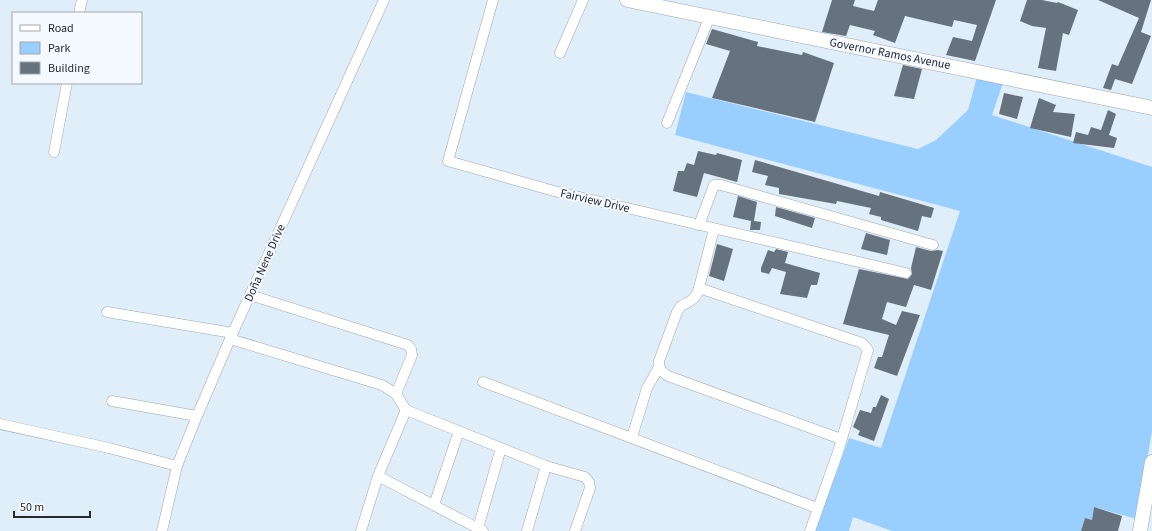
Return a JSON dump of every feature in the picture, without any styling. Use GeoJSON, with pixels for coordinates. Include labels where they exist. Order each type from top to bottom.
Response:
{"type":"FeatureCollection","features":[{"type":"Feature","properties":{"kind":"main road","name":"Governor Ramos Avenue"},"geometry":{"type":"LineString","coordinates":[[627,0],[1152,108]]}},
{"type":"Feature","properties":{"kind":"main road"},"geometry":{"type":"LineString","coordinates":[[1140,531],[1152,462]]}},
{"type":"Feature","properties":{"kind":"street"},"geometry":{"type":"LineString","coordinates":[[80,12],[82,0]]}},
{"type":"Feature","properties":{"kind":"street","name":"Doña Nene Drive"},"geometry":{"type":"LineString","coordinates":[[162,531],[177,466],[197,416],[231,336],[384,0]]}},
{"type":"Feature","properties":{"kind":"street","name":"Fairview Drive"},"geometry":{"type":"LineString","coordinates":[[493,0],[448,161],[554,191],[906,273]]}},
{"type":"Feature","properties":{"kind":"street"},"geometry":{"type":"LineString","coordinates":[[560,53],[583,0]]}},
{"type":"Feature","properties":{"kind":"street"},"geometry":{"type":"LineString","coordinates":[[667,123],[710,16]]}},
{"type":"Feature","properties":{"kind":"street"},"geometry":{"type":"LineString","coordinates":[[54,152],[67,84]]}},
{"type":"Feature","properties":{"kind":"street"},"geometry":{"type":"LineString","coordinates":[[699,225],[714,185],[721,185],[933,245]]}},
{"type":"Feature","properties":{"kind":"street"},"geometry":{"type":"LineString","coordinates":[[632,437],[648,388],[659,368],[659,361],[677,312],[681,306],[692,302],[697,296],[714,229]]}},
{"type":"Feature","properties":{"kind":"street"},"geometry":{"type":"LineString","coordinates":[[700,288],[862,343],[866,346],[868,353],[810,531]]}},
{"type":"Feature","properties":{"kind":"street"},"geometry":{"type":"LineString","coordinates":[[250,295],[408,346],[411,349],[412,355],[396,394]]}},
{"type":"Feature","properties":{"kind":"street"},"geometry":{"type":"LineString","coordinates":[[107,312],[231,336],[382,385],[396,394],[406,410],[546,466],[585,477],[589,482],[590,488],[575,531]]}},
{"type":"Feature","properties":{"kind":"street"},"geometry":{"type":"LineString","coordinates":[[659,368],[668,376],[841,439]]}},
{"type":"Feature","properties":{"kind":"street"},"geometry":{"type":"LineString","coordinates":[[483,382],[817,508]]}},
{"type":"Feature","properties":{"kind":"street"},"geometry":{"type":"LineString","coordinates":[[112,401],[197,416]]}},
{"type":"Feature","properties":{"kind":"street"},"geometry":{"type":"LineString","coordinates":[[361,531],[378,476],[406,410]]}},
{"type":"Feature","properties":{"kind":"street"},"geometry":{"type":"LineString","coordinates":[[0,424],[109,448],[177,466]]}},
{"type":"Feature","properties":{"kind":"street"},"geometry":{"type":"LineString","coordinates":[[434,505],[460,431]]}},
{"type":"Feature","properties":{"kind":"street"},"geometry":{"type":"LineString","coordinates":[[378,476],[480,530],[501,448]]}},
{"type":"Feature","properties":{"kind":"street"},"geometry":{"type":"LineString","coordinates":[[527,531],[546,466]]}},
{"type":"Feature","properties":{"kind":"green space"},"geometry":{"type":"Polygon","coordinates":[[[977,77],[1003,83],[992,115],[1152,167],[1152,431],[1137,519],[1094,507],[1092,520],[1085,518],[1081,531],[892,531],[853,517],[849,531],[815,531],[849,438],[881,448],[960,211],[675,135],[686,92],[918,149],[936,140],[968,110],[977,77]]]}},
{"type":"Feature","properties":{"kind":"building"},"geometry":{"type":"Polygon","coordinates":[[[832,0],[855,0],[853,6],[874,11],[878,0],[996,0],[975,61],[946,55],[953,37],[972,41],[977,25],[954,20],[952,27],[905,16],[895,43],[873,35],[875,31],[850,25],[846,36],[822,32],[832,0]]]}},
{"type":"Feature","properties":{"kind":"building"},"geometry":{"type":"Polygon","coordinates":[[[1027,0],[1058,2],[1078,10],[1069,35],[1063,33],[1056,71],[1038,68],[1046,28],[1032,26],[1020,21],[1027,0]]]}},
{"type":"Feature","properties":{"kind":"building"},"geometry":{"type":"Polygon","coordinates":[[[1098,0],[1151,0],[1141,32],[1151,36],[1132,84],[1115,79],[1111,90],[1103,88],[1112,64],[1118,66],[1139,18],[1098,0]]]}},
{"type":"Feature","properties":{"kind":"building"},"geometry":{"type":"Polygon","coordinates":[[[712,29],[758,42],[757,46],[802,55],[803,52],[834,63],[815,122],[712,98],[730,51],[706,44],[712,29]]]}},
{"type":"Feature","properties":{"kind":"building"},"geometry":{"type":"Polygon","coordinates":[[[903,65],[922,69],[914,99],[894,96],[903,65]]]}},
{"type":"Feature","properties":{"kind":"building"},"geometry":{"type":"Polygon","coordinates":[[[1004,93],[1023,97],[1017,119],[999,114],[1004,93]]]}},
{"type":"Feature","properties":{"kind":"building"},"geometry":{"type":"Polygon","coordinates":[[[1039,98],[1056,105],[1053,112],[1075,114],[1071,137],[1030,128],[1039,98]]]}},
{"type":"Feature","properties":{"kind":"building"},"geometry":{"type":"Polygon","coordinates":[[[1108,110],[1116,114],[1109,135],[1117,138],[1114,148],[1073,143],[1076,132],[1088,135],[1091,127],[1101,130],[1108,110]]]}},
{"type":"Feature","properties":{"kind":"building"},"geometry":{"type":"Polygon","coordinates":[[[698,151],[716,155],[717,153],[742,160],[737,182],[704,173],[697,197],[673,191],[678,171],[684,171],[687,163],[694,165],[698,151]]]}},
{"type":"Feature","properties":{"kind":"building"},"geometry":{"type":"Polygon","coordinates":[[[755,160],[879,196],[880,192],[934,208],[931,218],[922,216],[918,231],[881,220],[881,217],[869,214],[871,208],[837,201],[836,204],[779,194],[779,188],[765,185],[768,176],[752,172],[755,160]]]}},
{"type":"Feature","properties":{"kind":"building"},"geometry":{"type":"Polygon","coordinates":[[[738,196],[757,202],[754,221],[761,222],[760,230],[750,230],[751,221],[733,217],[738,196]]]}},
{"type":"Feature","properties":{"kind":"building"},"geometry":{"type":"Polygon","coordinates":[[[776,207],[815,218],[812,228],[775,216],[776,207]]]}},
{"type":"Feature","properties":{"kind":"building"},"geometry":{"type":"Polygon","coordinates":[[[866,233],[890,240],[887,255],[861,249],[866,233]]]}},
{"type":"Feature","properties":{"kind":"building"},"geometry":{"type":"Polygon","coordinates":[[[717,244],[733,249],[724,281],[709,276],[717,244]]]}},
{"type":"Feature","properties":{"kind":"building"},"geometry":{"type":"Polygon","coordinates":[[[916,247],[931,251],[943,251],[931,290],[914,285],[906,307],[887,302],[882,319],[896,325],[902,311],[920,315],[897,376],[874,368],[878,357],[882,357],[889,335],[843,324],[859,269],[908,279],[912,274],[911,268],[916,247]]]}},
{"type":"Feature","properties":{"kind":"building"},"geometry":{"type":"Polygon","coordinates":[[[776,249],[788,252],[785,263],[820,273],[817,285],[811,285],[807,298],[780,294],[786,272],[772,268],[769,274],[761,272],[761,268],[768,250],[774,252],[776,249]]]}},
{"type":"Feature","properties":{"kind":"building"},"geometry":{"type":"Polygon","coordinates":[[[881,395],[889,399],[874,441],[858,435],[860,431],[853,427],[860,410],[871,413],[873,407],[876,407],[881,395]]]}},
{"type":"Feature","properties":{"kind":"building"},"geometry":{"type":"Polygon","coordinates":[[[1094,507],[1122,516],[1118,531],[1081,531],[1085,518],[1092,520],[1094,507]]]}}]}
